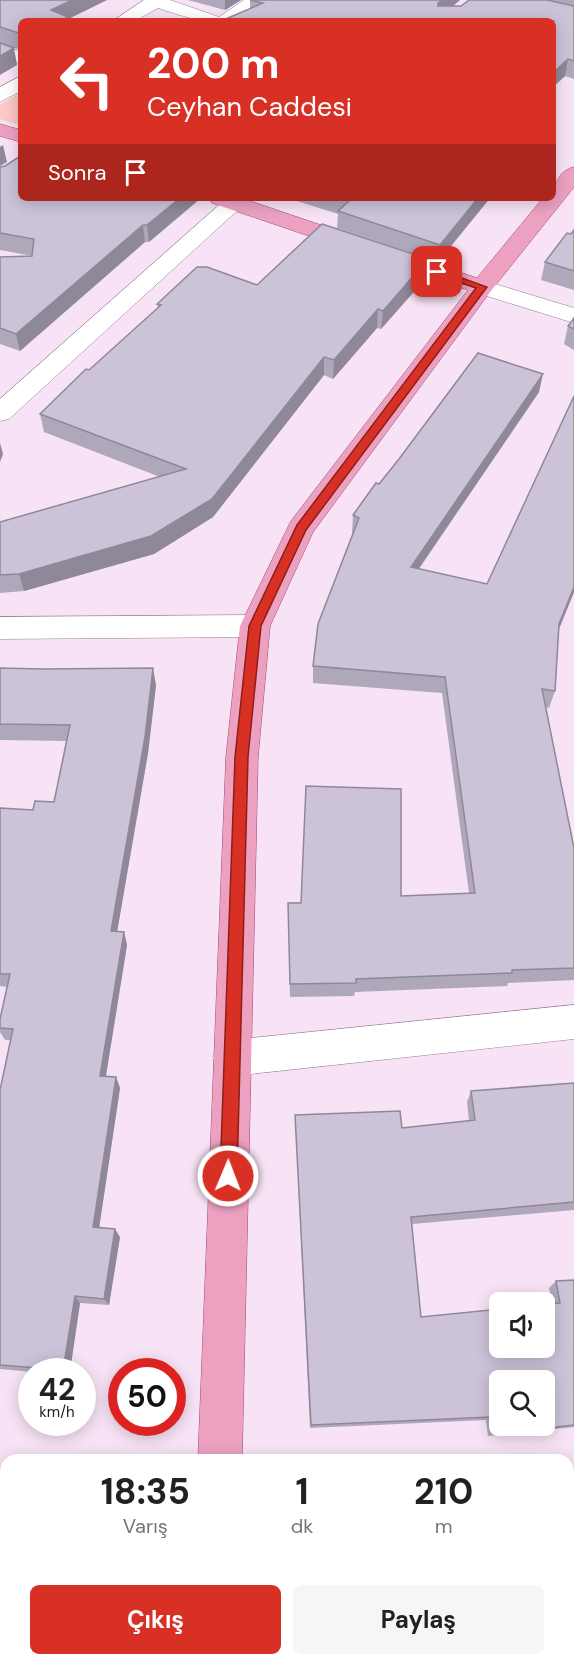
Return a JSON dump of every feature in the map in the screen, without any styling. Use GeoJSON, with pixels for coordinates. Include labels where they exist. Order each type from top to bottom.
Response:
{"type":"FeatureCollection","features":[{"type":"Feature","properties":{"kind":"main road"},"geometry":{"type":"LineString","coordinates":[[0,130],[18,135]]}},
{"type":"Feature","properties":{"kind":"main road"},"geometry":{"type":"LineString","coordinates":[[556,194],[574,172]]}},
{"type":"Feature","properties":{"kind":"main road"},"geometry":{"type":"LineString","coordinates":[[235,201],[482,287]]}},
{"type":"Feature","properties":{"kind":"main road"},"geometry":{"type":"LineString","coordinates":[[220,1454],[242,757],[255,626],[301,528],[482,287],[551,201]]}},
{"type":"Feature","properties":{"kind":"street"},"geometry":{"type":"LineString","coordinates":[[230,18],[256,0]]}},
{"type":"Feature","properties":{"kind":"street"},"geometry":{"type":"LineString","coordinates":[[127,18],[154,1],[204,18]]}},
{"type":"Feature","properties":{"kind":"street"},"geometry":{"type":"LineString","coordinates":[[0,50],[18,57]]}},
{"type":"Feature","properties":{"kind":"street"},"geometry":{"type":"LineString","coordinates":[[0,96],[18,84]]}},
{"type":"Feature","properties":{"kind":"street"},"geometry":{"type":"LineString","coordinates":[[0,413],[231,201]]}},
{"type":"Feature","properties":{"kind":"street"},"geometry":{"type":"LineString","coordinates":[[482,287],[574,316]]}},
{"type":"Feature","properties":{"kind":"street"},"geometry":{"type":"LineString","coordinates":[[0,628],[255,626]]}},
{"type":"Feature","properties":{"kind":"street"},"geometry":{"type":"LineString","coordinates":[[232,1058],[574,1022]]}},
{"type":"Feature","properties":{"kind":"shaded area"},"geometry":{"type":"Polygon","coordinates":[[[18,94],[18,125],[0,119],[0,105],[18,94]]]}},
{"type":"Feature","properties":{"kind":"building"},"geometry":{"type":"Polygon","coordinates":[[[0,0],[72,0],[51,10],[68,17],[66,18],[18,18],[18,33],[0,27],[0,0]]]}},
{"type":"Feature","properties":{"kind":"building"},"geometry":{"type":"Polygon","coordinates":[[[250,0],[442,0],[438,6],[461,6],[469,0],[547,0],[574,6],[574,61],[568,59],[556,70],[556,18],[228,18],[263,3],[250,0]]]}},
{"type":"Feature","properties":{"kind":"building"},"geometry":{"type":"Polygon","coordinates":[[[0,43],[14,48],[0,56],[0,43]]]}},
{"type":"Feature","properties":{"kind":"building"},"geometry":{"type":"Polygon","coordinates":[[[18,158],[18,201],[176,201],[147,225],[143,225],[16,334],[0,328],[0,257],[32,256],[34,239],[0,233],[0,167],[18,158]]]}},
{"type":"Feature","properties":{"kind":"building"},"geometry":{"type":"Polygon","coordinates":[[[349,201],[476,201],[440,245],[338,211],[349,201]]]}},
{"type":"Feature","properties":{"kind":"building"},"geometry":{"type":"Polygon","coordinates":[[[322,224],[428,259],[383,311],[378,309],[334,360],[324,357],[212,499],[151,536],[19,574],[0,575],[0,522],[186,469],[40,414],[86,369],[89,370],[161,305],[157,304],[197,267],[207,267],[257,285],[322,224]]]}},
{"type":"Feature","properties":{"kind":"building"},"geometry":{"type":"Polygon","coordinates":[[[574,230],[574,271],[545,262],[567,233],[571,234],[574,230]]]}},
{"type":"Feature","properties":{"kind":"building"},"geometry":{"type":"Polygon","coordinates":[[[574,318],[574,329],[568,326],[574,318]]]}},
{"type":"Feature","properties":{"kind":"building"},"geometry":{"type":"Polygon","coordinates":[[[478,353],[543,374],[411,567],[487,584],[574,396],[574,587],[559,624],[555,691],[542,689],[574,848],[574,968],[512,970],[512,973],[356,979],[356,983],[290,984],[288,903],[301,903],[306,786],[401,789],[401,896],[475,893],[445,677],[313,666],[318,624],[359,518],[353,515],[376,483],[379,484],[399,459],[478,353]]]}},
{"type":"Feature","properties":{"kind":"building"},"geometry":{"type":"Polygon","coordinates":[[[0,668],[153,668],[145,737],[111,931],[124,932],[100,1076],[116,1077],[93,1227],[115,1229],[104,1299],[75,1296],[65,1358],[18,1358],[18,1366],[0,1365],[0,1090],[13,1029],[0,1028],[10,974],[0,974],[0,808],[33,810],[35,801],[54,802],[70,725],[0,724],[0,668]]]}},
{"type":"Feature","properties":{"kind":"building"},"geometry":{"type":"Polygon","coordinates":[[[574,1083],[574,1202],[411,1217],[421,1317],[489,1310],[489,1358],[555,1358],[555,1303],[560,1303],[556,1281],[574,1280],[574,1425],[555,1427],[555,1370],[489,1370],[489,1417],[311,1425],[295,1115],[400,1111],[402,1128],[475,1120],[471,1091],[574,1083]]]}},
{"type":"Feature","properties":{"kind":"route"},"geometry":{"type":"LineString","coordinates":[[228,1176],[242,757],[255,626],[301,528],[482,287],[437,272]]}}]}
